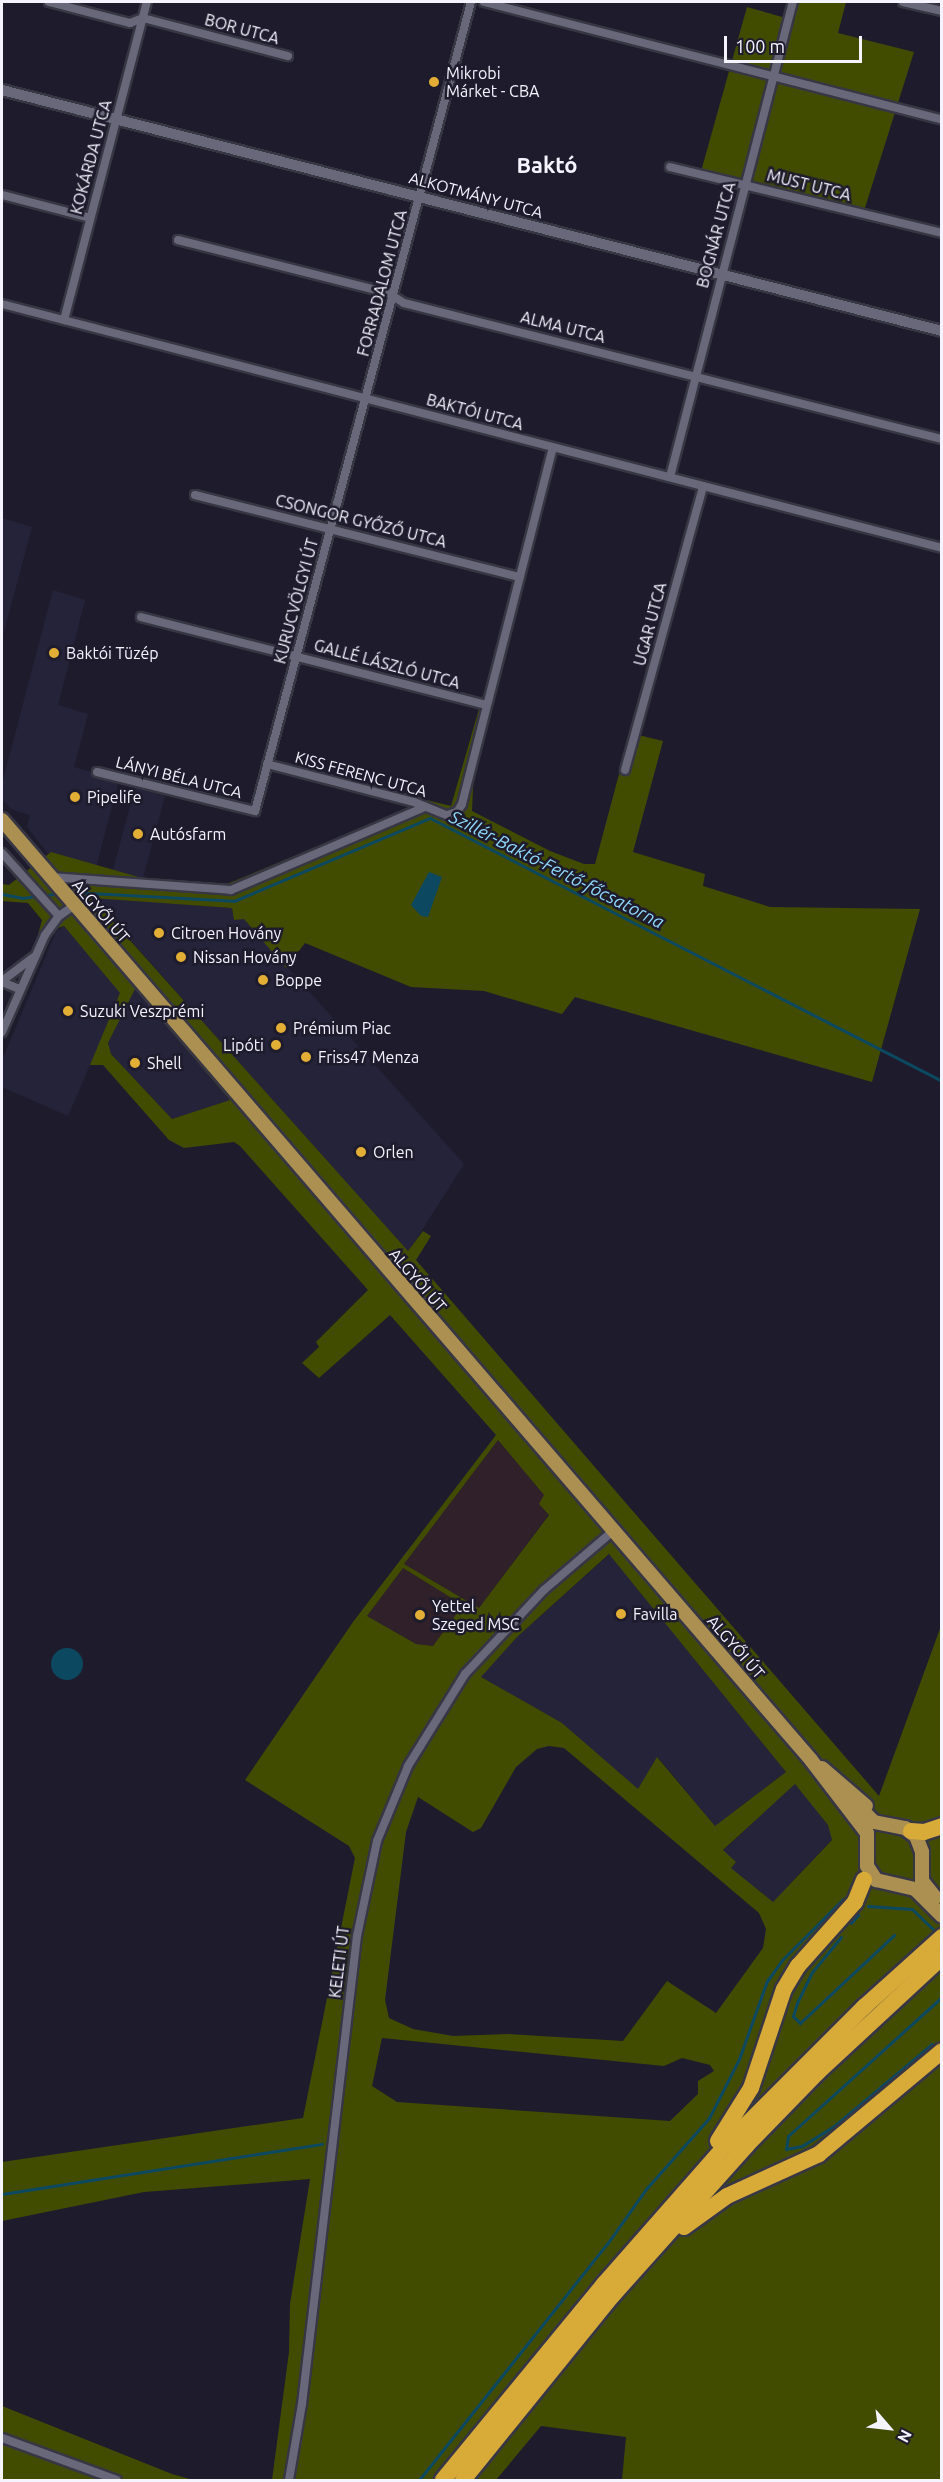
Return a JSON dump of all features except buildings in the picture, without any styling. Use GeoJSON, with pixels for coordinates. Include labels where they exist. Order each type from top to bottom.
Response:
{"type":"FeatureCollection","features":[{"type":"Feature","properties":{"kind":"highway"},"geometry":{"type":"LineString","coordinates":[[917,1832],[942,1826]]}},
{"type":"Feature","properties":{"kind":"highway"},"geometry":{"type":"LineString","coordinates":[[678,2198],[751,2088],[784,1989],[798,1966],[855,1902],[864,1880]]}},
{"type":"Feature","properties":{"kind":"highway"},"geometry":{"type":"LineString","coordinates":[[463,2481],[613,2295],[754,2138],[933,1958],[942,1937]]}},
{"type":"Feature","properties":{"kind":"highway"},"geometry":{"type":"LineString","coordinates":[[443,2481],[678,2198],[806,2063],[933,1958]]}},
{"type":"Feature","properties":{"kind":"highway"},"geometry":{"type":"LineString","coordinates":[[613,2295],[709,2207],[819,2154],[942,2051]]}},
{"type":"Feature","properties":{"kind":"main road","name":"ALGYŐI ÚT"},"geometry":{"type":"LineString","coordinates":[[2,820],[811,1760]]}},
{"type":"Feature","properties":{"kind":"main road"},"geometry":{"type":"LineString","coordinates":[[811,1760],[848,1787],[875,1813],[907,1821],[929,1843],[930,1880],[942,1896]]}},
{"type":"Feature","properties":{"kind":"main road"},"geometry":{"type":"LineString","coordinates":[[811,1760],[867,1816],[884,1826],[917,1832]]}},
{"type":"Feature","properties":{"kind":"main road"},"geometry":{"type":"LineString","coordinates":[[811,1760],[866,1840],[867,1866],[876,1880],[915,1889],[942,1916]]}},
{"type":"Feature","properties":{"kind":"main road"},"geometry":{"type":"LineString","coordinates":[[884,1826],[866,1840],[858,1856],[864,1880],[889,1894],[914,1897],[942,1924]]}},
{"type":"Feature","properties":{"kind":"main road"},"geometry":{"type":"LineString","coordinates":[[917,1832],[922,1852],[922,1881],[942,1905]]}},
{"type":"Feature","properties":{"kind":"street","name":"BOR UTCA"},"geometry":{"type":"LineString","coordinates":[[49,2],[130,23],[143,18],[288,56]]}},
{"type":"Feature","properties":{"kind":"street","name":"KOKÁRDA UTCA"},"geometry":{"type":"LineString","coordinates":[[64,320],[147,2]]}},
{"type":"Feature","properties":{"kind":"street","name":"FORRADALOM UTCA"},"geometry":{"type":"LineString","coordinates":[[368,399],[471,2]]}},
{"type":"Feature","properties":{"kind":"street"},"geometry":{"type":"LineString","coordinates":[[484,2],[942,120]]}},
{"type":"Feature","properties":{"kind":"street","name":"BOGNÁR UTCA"},"geometry":{"type":"LineString","coordinates":[[670,477],[793,2]]}},
{"type":"Feature","properties":{"kind":"street"},"geometry":{"type":"LineString","coordinates":[[903,2],[942,11]]}},
{"type":"Feature","properties":{"kind":"street","name":"ALKOTMÁNY UTCA"},"geometry":{"type":"LineString","coordinates":[[2,90],[942,331]]}},
{"type":"Feature","properties":{"kind":"street","name":"MUST UTCA"},"geometry":{"type":"LineString","coordinates":[[670,167],[942,233]]}},
{"type":"Feature","properties":{"kind":"street"},"geometry":{"type":"LineString","coordinates":[[2,195],[90,218]]}},
{"type":"Feature","properties":{"kind":"street","name":"ALMA UTCA"},"geometry":{"type":"LineString","coordinates":[[178,240],[394,297],[404,303],[942,439]]}},
{"type":"Feature","properties":{"kind":"street","name":"BAKTÓI UTCA"},"geometry":{"type":"LineString","coordinates":[[2,304],[942,548]]}},
{"type":"Feature","properties":{"kind":"street","name":"KURUCVÖLGYI ÚT"},"geometry":{"type":"LineString","coordinates":[[255,811],[368,399]]}},
{"type":"Feature","properties":{"kind":"street"},"geometry":{"type":"LineString","coordinates":[[486,705],[553,448]]}},
{"type":"Feature","properties":{"kind":"street","name":"UGAR UTCA"},"geometry":{"type":"LineString","coordinates":[[625,770],[704,487]]}},
{"type":"Feature","properties":{"kind":"street","name":"CSONGOR GYŐZŐ UTCA"},"geometry":{"type":"LineString","coordinates":[[195,495],[520,577]]}},
{"type":"Feature","properties":{"kind":"street","name":"GALLÉ LÁSZLÓ UTCA"},"geometry":{"type":"LineString","coordinates":[[141,616],[486,705]]}},
{"type":"Feature","properties":{"kind":"street","name":"KISS FERENC UTCA"},"geometry":{"type":"LineString","coordinates":[[267,764],[447,815],[457,812],[462,804],[486,705]]}},
{"type":"Feature","properties":{"kind":"street","name":"LÁNYI BÉLA UTCA"},"geometry":{"type":"LineString","coordinates":[[97,772],[255,811]]}},
{"type":"Feature","properties":{"kind":"street"},"geometry":{"type":"LineString","coordinates":[[54,881],[231,890],[425,807]]}},
{"type":"Feature","properties":{"kind":"street"},"geometry":{"type":"LineString","coordinates":[[2,853],[59,916]]}},
{"type":"Feature","properties":{"kind":"street"},"geometry":{"type":"LineString","coordinates":[[2,1032],[33,958],[59,916],[73,904]]}},
{"type":"Feature","properties":{"kind":"street"},"geometry":{"type":"LineString","coordinates":[[19,989],[2,981],[33,958]]}},
{"type":"Feature","properties":{"kind":"street","name":"KELETI ÚT"},"geometry":{"type":"LineString","coordinates":[[289,2481],[302,2404],[357,1936],[377,1841],[416,1750],[465,1674],[544,1590],[613,1531]]}},
{"type":"Feature","properties":{"kind":"street"},"geometry":{"type":"LineString","coordinates":[[2,2438],[117,2481]]}},
{"type":"Feature","properties":{"kind":"shaded area"},"geometry":{"type":"Polygon","coordinates":[[[2,518],[32,527],[2,639],[2,518]]]}},
{"type":"Feature","properties":{"kind":"shaded area"},"geometry":{"type":"Polygon","coordinates":[[[53,590],[85,600],[58,705],[88,714],[74,767],[119,780],[96,867],[52,852],[50,856],[27,827],[30,815],[11,809],[2,799],[2,784],[53,590]]]}},
{"type":"Feature","properties":{"kind":"shaded area","name":"Autósfarm"},"geometry":{"type":"Polygon","coordinates":[[[135,788],[165,796],[142,880],[112,872],[135,788]]]}},
{"type":"Feature","properties":{"kind":"shaded area"},"geometry":{"type":"Polygon","coordinates":[[[92,897],[232,908],[234,919],[244,919],[464,1164],[408,1252],[92,897]]]}},
{"type":"Feature","properties":{"kind":"shaded area","name":"Suzuki Veszprémi"},"geometry":{"type":"Polygon","coordinates":[[[64,926],[121,993],[68,1116],[2,1087],[2,1060],[56,932],[64,926]]]}},
{"type":"Feature","properties":{"kind":"shaded area"},"geometry":{"type":"Polygon","coordinates":[[[134,988],[230,1100],[172,1119],[111,1054],[108,1043],[134,988]]]}},
{"type":"Feature","properties":{"kind":"shaded area"},"geometry":{"type":"Polygon","coordinates":[[[498,1440],[544,1495],[549,1514],[479,1608],[404,1564],[498,1440]]]}},
{"type":"Feature","properties":{"kind":"shaded area"},"geometry":{"type":"Polygon","coordinates":[[[610,1554],[786,1772],[715,1826],[658,1757],[638,1790],[562,1723],[480,1677],[517,1637],[610,1554]]]}},
{"type":"Feature","properties":{"kind":"shaded area"},"geometry":{"type":"Polygon","coordinates":[[[403,1568],[464,1605],[433,1646],[416,1644],[367,1616],[403,1568]]]}},
{"type":"Feature","properties":{"kind":"shaded area"},"geometry":{"type":"Polygon","coordinates":[[[795,1783],[828,1825],[832,1839],[773,1902],[730,1868],[736,1862],[723,1851],[795,1783]]]}},
{"type":"Feature","properties":{"kind":"green space"},"geometry":{"type":"Polygon","coordinates":[[[793,2],[846,2],[838,33],[914,52],[863,214],[700,175],[747,7],[789,19],[793,2]]]}},
{"type":"Feature","properties":{"kind":"green space"},"geometry":{"type":"Polygon","coordinates":[[[483,695],[494,698],[474,767],[472,811],[550,851],[584,864],[595,864],[630,733],[663,741],[633,852],[705,874],[703,886],[770,907],[920,909],[872,1082],[575,997],[562,1014],[484,991],[411,987],[305,943],[286,968],[244,919],[234,920],[232,908],[92,898],[408,1251],[423,1231],[431,1236],[416,1260],[879,1796],[941,1626],[941,2480],[622,2480],[626,2437],[541,2426],[496,2480],[272,2480],[289,2352],[290,2304],[310,2179],[144,2192],[2,2221],[2,2162],[303,2118],[355,1858],[349,1846],[245,1780],[353,1622],[496,1435],[390,1315],[319,1378],[302,1363],[319,1347],[316,1342],[368,1290],[240,1146],[234,1142],[184,1148],[169,1140],[103,1065],[90,1065],[120,993],[64,926],[38,935],[42,920],[28,903],[2,901],[2,884],[9,885],[51,852],[142,878],[222,886],[416,806],[419,798],[451,806],[483,695]],[[135,989],[108,1043],[111,1054],[172,1119],[230,1100],[135,989]],[[498,1440],[404,1564],[479,1608],[549,1515],[539,1504],[544,1495],[498,1440]],[[609,1554],[517,1637],[481,1677],[562,1723],[638,1789],[657,1757],[715,1826],[786,1772],[609,1554]],[[403,1568],[367,1616],[416,1644],[433,1646],[463,1605],[403,1568]],[[549,1746],[537,1749],[516,1767],[481,1828],[473,1832],[418,1797],[406,1832],[385,2000],[389,2018],[413,2029],[453,2036],[508,2034],[623,2041],[667,1981],[716,2013],[763,1948],[766,1929],[759,1913],[564,1748],[549,1746]],[[795,1784],[723,1850],[736,1862],[731,1868],[773,1902],[832,1840],[828,1825],[795,1784]],[[382,2038],[372,2086],[397,2102],[670,2121],[698,2094],[698,2081],[714,2071],[710,2065],[682,2058],[664,2066],[382,2038]]]}},
{"type":"Feature","properties":{"kind":"green space"},"geometry":{"type":"Polygon","coordinates":[[[2,2406],[172,2474],[193,2480],[2,2480],[2,2406]]]}},
{"type":"Feature","properties":{"kind":"water"},"geometry":{"type":"Polygon","coordinates":[[[429,872],[442,877],[428,917],[421,916],[411,905],[429,872]]]}},
{"type":"Feature","properties":{"kind":"water"},"geometry":{"type":"Polygon","coordinates":[[[67,1648],[78,1653],[83,1664],[78,1675],[67,1680],[56,1675],[51,1664],[56,1653],[67,1648]]]}},
{"type":"Feature","properties":{"kind":"waterway","name":"Szillér-Baktó-Fertő-főcsatorna"},"geometry":{"type":"LineString","coordinates":[[70,892],[234,901],[430,818],[942,1081]]}},
{"type":"Feature","properties":{"kind":"waterway","name":"Szillér-Baktó-Fertő-főcsatorna"},"geometry":{"type":"LineString","coordinates":[[2,894],[22,898],[61,893]]}},
{"type":"Feature","properties":{"kind":"waterway"},"geometry":{"type":"LineString","coordinates":[[419,2480],[607,2244],[646,2189],[709,2118],[739,2059],[767,1981],[782,1960],[843,1899]]}},
{"type":"Feature","properties":{"kind":"waterway"},"geometry":{"type":"LineString","coordinates":[[868,1906],[912,1909],[938,1934]]}},
{"type":"Feature","properties":{"kind":"waterway"},"geometry":{"type":"LineString","coordinates":[[851,1923],[858,1915]]}},
{"type":"Feature","properties":{"kind":"waterway"},"geometry":{"type":"LineString","coordinates":[[841,1937],[812,1972],[797,2003],[793,2016],[800,2023],[894,1935]]}},
{"type":"Feature","properties":{"kind":"waterway"},"geometry":{"type":"LineString","coordinates":[[932,2044],[834,2126],[802,2146],[786,2149],[788,2136],[942,1997]]}},
{"type":"Feature","properties":{"kind":"waterway"},"geometry":{"type":"LineString","coordinates":[[2,2194],[322,2144]]}},
{"type":"Feature","properties":{"kind":"place","name":"Mikrobi Márket - CBA"},"geometry":{"type":"Point","coordinates":[434,82]}},
{"type":"Feature","properties":{"kind":"place","name":"Baktói Tüzép"},"geometry":{"type":"Point","coordinates":[54,653]}},
{"type":"Feature","properties":{"kind":"place","name":"Pipelife"},"geometry":{"type":"Point","coordinates":[75,797]}},
{"type":"Feature","properties":{"kind":"place","name":"Autósfarm"},"geometry":{"type":"Point","coordinates":[138,834]}},
{"type":"Feature","properties":{"kind":"place","name":"Citroen Hovány"},"geometry":{"type":"Point","coordinates":[159,933]}},
{"type":"Feature","properties":{"kind":"place","name":"Nissan Hovány"},"geometry":{"type":"Point","coordinates":[181,957]}},
{"type":"Feature","properties":{"kind":"place","name":"Boppe"},"geometry":{"type":"Point","coordinates":[263,980]}},
{"type":"Feature","properties":{"kind":"place","name":"Suzuki Veszprémi"},"geometry":{"type":"Point","coordinates":[68,1011]}},
{"type":"Feature","properties":{"kind":"place","name":"Prémium Piac"},"geometry":{"type":"Point","coordinates":[281,1028]}},
{"type":"Feature","properties":{"kind":"place","name":"Lipóti"},"geometry":{"type":"Point","coordinates":[276,1045]}},
{"type":"Feature","properties":{"kind":"place","name":"Friss47 Menza"},"geometry":{"type":"Point","coordinates":[306,1057]}},
{"type":"Feature","properties":{"kind":"place","name":"Shell"},"geometry":{"type":"Point","coordinates":[135,1063]}},
{"type":"Feature","properties":{"kind":"place","name":"Orlen"},"geometry":{"type":"Point","coordinates":[361,1152]}},
{"type":"Feature","properties":{"kind":"place","name":"Favilla"},"geometry":{"type":"Point","coordinates":[621,1614]}},
{"type":"Feature","properties":{"kind":"place","name":"Yettel Szeged MSC"},"geometry":{"type":"Point","coordinates":[420,1615]}},
{"type":"Feature","properties":{"kind":"district","name":"Baktó"},"geometry":{"type":"Point","coordinates":[547,165]}}]}
